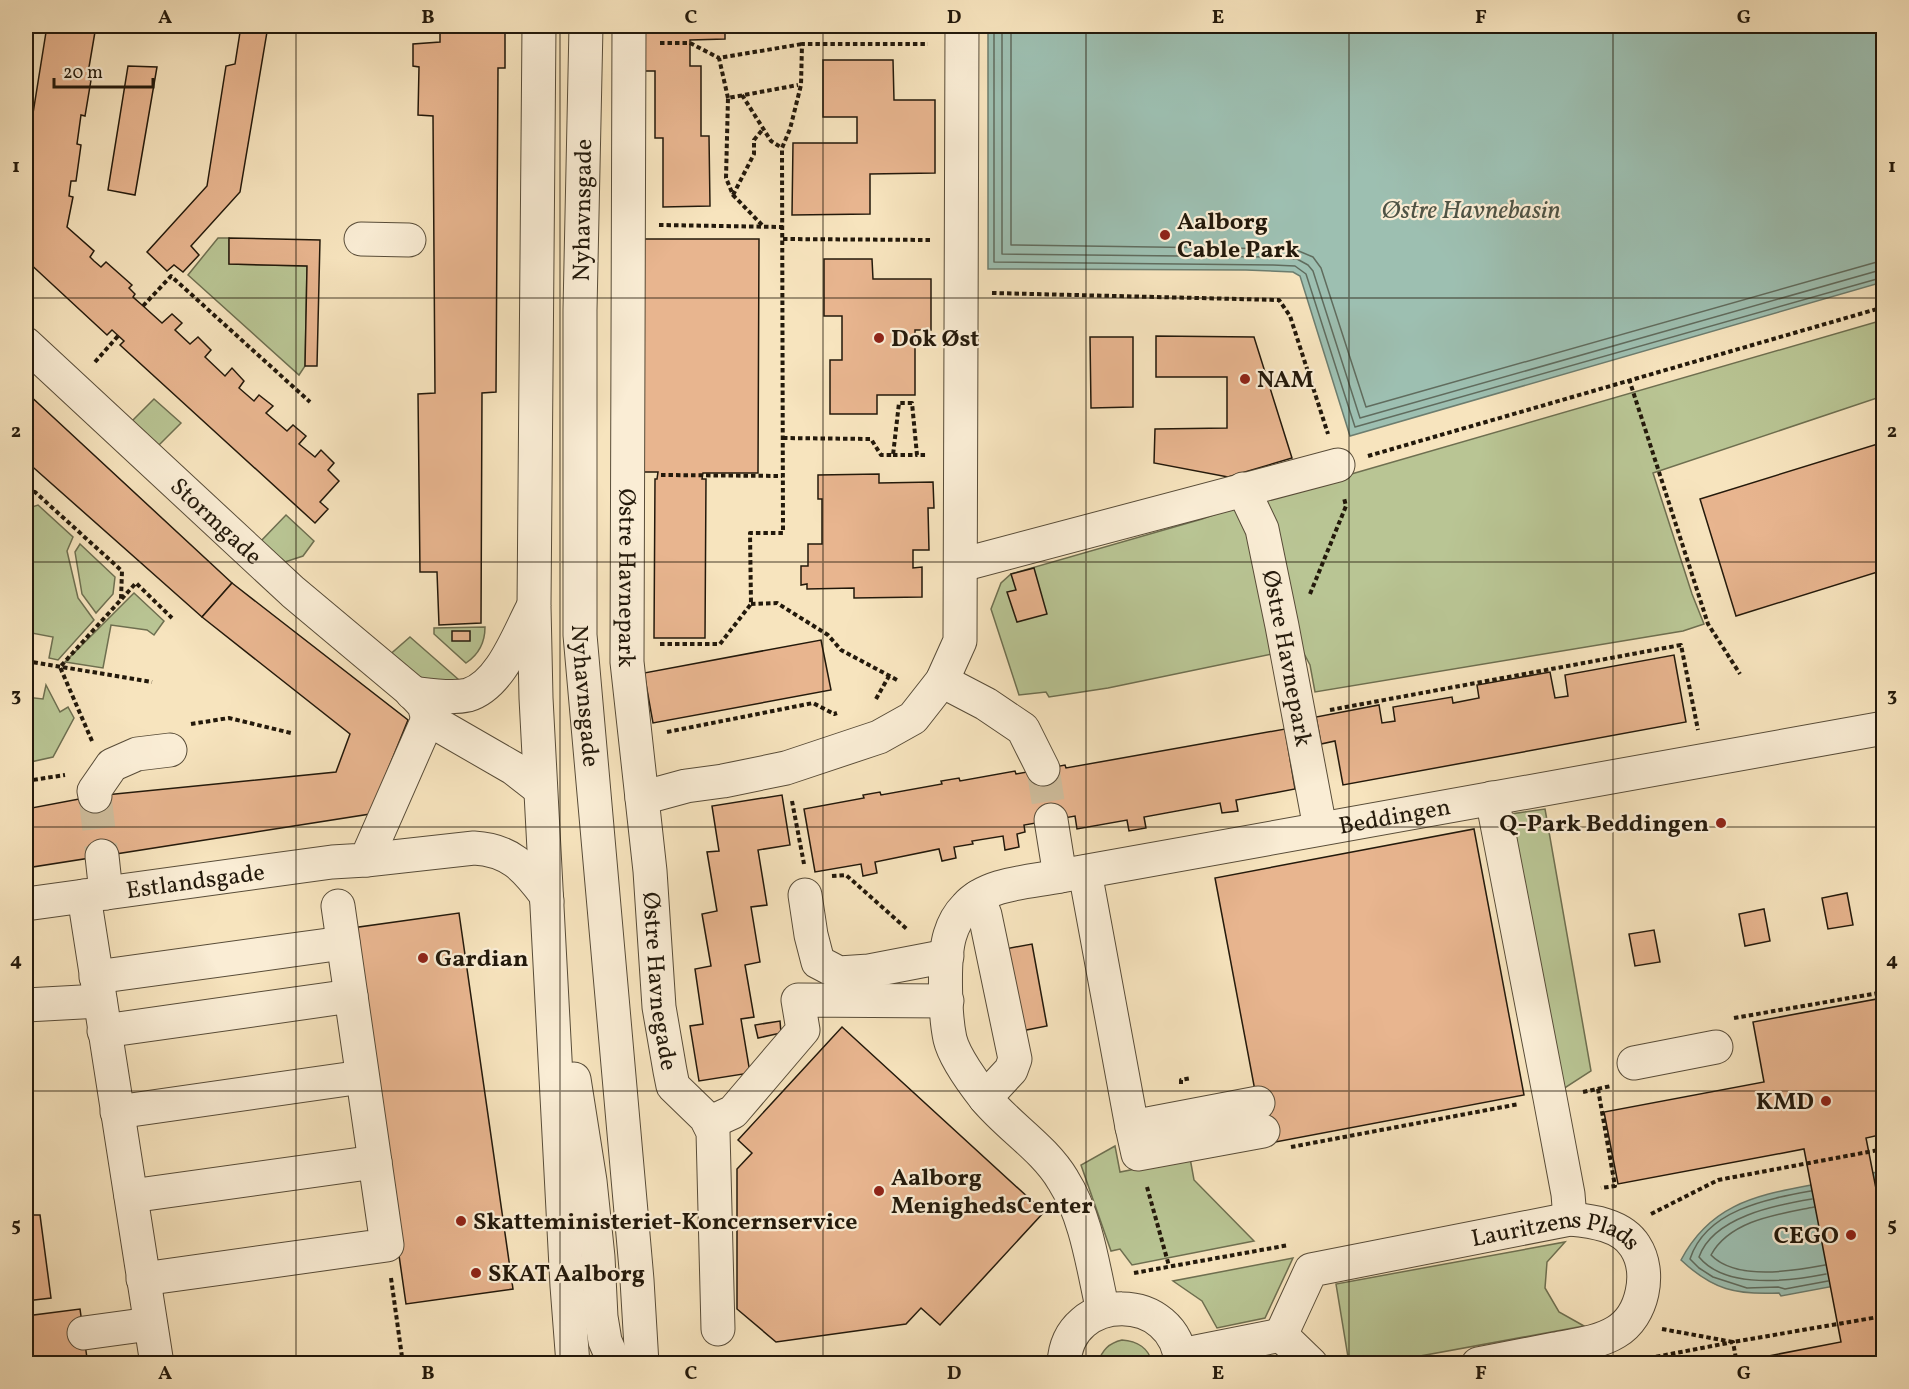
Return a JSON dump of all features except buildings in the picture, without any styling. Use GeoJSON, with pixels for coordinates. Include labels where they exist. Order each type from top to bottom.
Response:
{"type":"FeatureCollection","features":[{"type":"Feature","properties":{"kind":"street","name":"Nyhavnsgade"},"geometry":{"type":"LineString","coordinates":[[538,26],[534,606],[540,789],[573,1364]]}},
{"type":"Feature","properties":{"kind":"street","name":"Nyhavnsgade"},"geometry":{"type":"LineString","coordinates":[[586,26],[580,310],[580,635],[637,1280],[642,1364]]}},
{"type":"Feature","properties":{"kind":"street","name":"Østre Havnepark"},"geometry":{"type":"LineString","coordinates":[[629,26],[626,645],[642,798]]}},
{"type":"Feature","properties":{"kind":"street"},"geometry":{"type":"LineString","coordinates":[[642,798],[686,786],[786,768],[879,737],[913,718],[936,689],[960,642],[962,26]]}},
{"type":"Feature","properties":{"kind":"street"},"geometry":{"type":"LineString","coordinates":[[361,239],[408,240]]}},
{"type":"Feature","properties":{"kind":"street","name":"Stormgade"},"geometry":{"type":"LineString","coordinates":[[26,344],[293,592],[420,706],[513,768],[540,789]]}},
{"type":"Feature","properties":{"kind":"street"},"geometry":{"type":"LineString","coordinates":[[961,565],[1338,465]]}},
{"type":"Feature","properties":{"kind":"street","name":"Østre Havnepark"},"geometry":{"type":"LineString","coordinates":[[1243,489],[1262,529],[1320,828]]}},
{"type":"Feature","properties":{"kind":"street"},"geometry":{"type":"LineString","coordinates":[[366,860],[420,706],[430,695],[466,695],[479,690],[493,680],[534,606]]}},
{"type":"Feature","properties":{"kind":"street"},"geometry":{"type":"LineString","coordinates":[[936,689],[986,704],[1023,729],[1043,769]]}},
{"type":"Feature","properties":{"kind":"street","name":"Beddingen"},"geometry":{"type":"LineString","coordinates":[[1103,1311],[1087,1243],[1072,1198],[1063,1180],[1054,1167],[985,1098],[958,1057],[951,1041],[947,1001],[948,946],[966,906],[978,897],[1006,887],[1072,874],[1884,728]]}},
{"type":"Feature","properties":{"kind":"street"},"geometry":{"type":"LineString","coordinates":[[95,796],[94,791],[112,765],[137,754],[170,750]]}},
{"type":"Feature","properties":{"kind":"street","name":"Østre Havnegade"},"geometry":{"type":"LineString","coordinates":[[642,798],[650,871],[659,1007],[673,1086],[709,1123]]}},
{"type":"Feature","properties":{"kind":"street"},"geometry":{"type":"LineString","coordinates":[[1492,798],[1568,1194],[1570,1219]]}},
{"type":"Feature","properties":{"kind":"street"},"geometry":{"type":"LineString","coordinates":[[1051,820],[1072,874],[1135,1141]]}},
{"type":"Feature","properties":{"kind":"street","name":"Estlandsgade"},"geometry":{"type":"LineString","coordinates":[[26,904],[332,862],[474,848],[489,849],[505,854],[520,864],[546,895]]}},
{"type":"Feature","properties":{"kind":"street"},"geometry":{"type":"LineString","coordinates":[[102,856],[95,895],[100,1003],[157,1364]]}},
{"type":"Feature","properties":{"kind":"street"},"geometry":{"type":"LineString","coordinates":[[814,886],[812,935],[818,962],[839,973],[869,971],[948,946]]}},
{"type":"Feature","properties":{"kind":"street"},"geometry":{"type":"LineString","coordinates":[[546,895],[590,1180],[605,1341],[615,1364]]}},
{"type":"Feature","properties":{"kind":"street"},"geometry":{"type":"LineString","coordinates":[[978,897],[985,915],[1015,1059],[1011,1070],[985,1098]]}},
{"type":"Feature","properties":{"kind":"street"},"geometry":{"type":"LineString","coordinates":[[143,1279],[387,1245],[338,906]]}},
{"type":"Feature","properties":{"kind":"street"},"geometry":{"type":"LineString","coordinates":[[100,1003],[343,943]]}},
{"type":"Feature","properties":{"kind":"street"},"geometry":{"type":"LineString","coordinates":[[26,1005],[351,996]]}},
{"type":"Feature","properties":{"kind":"street"},"geometry":{"type":"LineString","coordinates":[[718,1329],[715,1164],[713,1132],[709,1123],[733,1112],[803,1030],[798,1000],[947,1001]]}},
{"type":"Feature","properties":{"kind":"street"},"geometry":{"type":"LineString","coordinates":[[1634,1063],[1720,1034]]}},
{"type":"Feature","properties":{"kind":"street"},"geometry":{"type":"LineString","coordinates":[[117,1112],[362,1077]]}},
{"type":"Feature","properties":{"kind":"street"},"geometry":{"type":"LineString","coordinates":[[1188,1116],[1260,1117],[1135,1141],[1188,1116]]}},
{"type":"Feature","properties":{"kind":"street"},"geometry":{"type":"LineString","coordinates":[[130,1196],[375,1162]]}},
{"type":"Feature","properties":{"kind":"street","name":"Lauritzens Plads"},"geometry":{"type":"LineString","coordinates":[[1281,1335],[1311,1270],[1570,1219],[1594,1221],[1618,1231],[1635,1246],[1643,1270],[1642,1294],[1634,1313],[1618,1332],[1593,1342],[1478,1364]]}},
{"type":"Feature","properties":{"kind":"street"},"geometry":{"type":"LineString","coordinates":[[1064,1364],[1072,1335],[1086,1321],[1103,1311],[1122,1307],[1143,1311],[1160,1321],[1173,1336],[1181,1359],[1281,1335],[1311,1364]]}},
{"type":"Feature","properties":{"kind":"street"},"geometry":{"type":"LineString","coordinates":[[84,1334],[150,1324]]}},
{"type":"Feature","properties":{"kind":"path"},"geometry":{"type":"LineString","coordinates":[[26,84],[33,26]]}},
{"type":"Feature","properties":{"kind":"path"},"geometry":{"type":"LineString","coordinates":[[657,43],[690,44],[719,58],[802,44],[912,44]]}},
{"type":"Feature","properties":{"kind":"path"},"geometry":{"type":"LineString","coordinates":[[665,644],[720,644],[751,604],[750,533],[783,533],[782,148],[790,129],[801,85],[802,44]]}},
{"type":"Feature","properties":{"kind":"path"},"geometry":{"type":"LineString","coordinates":[[719,58],[728,98],[726,178],[733,195],[762,225]]}},
{"type":"Feature","properties":{"kind":"path"},"geometry":{"type":"LineString","coordinates":[[728,98],[798,85]]}},
{"type":"Feature","properties":{"kind":"path"},"geometry":{"type":"LineString","coordinates":[[742,95],[771,141],[782,148]]}},
{"type":"Feature","properties":{"kind":"path"},"geometry":{"type":"LineString","coordinates":[[733,195],[754,154],[754,140],[763,129]]}},
{"type":"Feature","properties":{"kind":"path"},"geometry":{"type":"LineString","coordinates":[[629,225],[783,227]]}},
{"type":"Feature","properties":{"kind":"path"},"geometry":{"type":"LineString","coordinates":[[783,239],[961,240]]}},
{"type":"Feature","properties":{"kind":"path"},"geometry":{"type":"LineString","coordinates":[[143,306],[171,276],[310,402]]}},
{"type":"Feature","properties":{"kind":"path"},"geometry":{"type":"LineString","coordinates":[[961,292],[1279,300],[1290,316],[1338,465],[1346,506],[1300,618],[1282,626]]}},
{"type":"Feature","properties":{"kind":"path"},"geometry":{"type":"LineString","coordinates":[[1338,465],[1884,307]]}},
{"type":"Feature","properties":{"kind":"path"},"geometry":{"type":"LineString","coordinates":[[1629,379],[1708,624],[1740,674]]}},
{"type":"Feature","properties":{"kind":"path"},"geometry":{"type":"LineString","coordinates":[[893,455],[899,403],[912,404],[917,455]]}},
{"type":"Feature","properties":{"kind":"path"},"geometry":{"type":"LineString","coordinates":[[783,438],[871,439],[881,455],[929,455],[929,445]]}},
{"type":"Feature","properties":{"kind":"path"},"geometry":{"type":"LineString","coordinates":[[627,475],[782,476]]}},
{"type":"Feature","properties":{"kind":"path"},"geometry":{"type":"LineString","coordinates":[[26,509],[29,491],[35,492],[122,571],[121,600]]}},
{"type":"Feature","properties":{"kind":"path"},"geometry":{"type":"LineString","coordinates":[[60,667],[136,583],[172,618]]}},
{"type":"Feature","properties":{"kind":"path"},"geometry":{"type":"LineString","coordinates":[[751,604],[777,603],[828,635],[841,650],[889,676],[936,689]]}},
{"type":"Feature","properties":{"kind":"path"},"geometry":{"type":"LineString","coordinates":[[1299,715],[1681,645],[1704,760]]}},
{"type":"Feature","properties":{"kind":"path"},"geometry":{"type":"LineString","coordinates":[[26,661],[152,682]]}},
{"type":"Feature","properties":{"kind":"path"},"geometry":{"type":"LineString","coordinates":[[60,667],[93,743]]}},
{"type":"Feature","properties":{"kind":"path"},"geometry":{"type":"LineString","coordinates":[[873,705],[889,676]]}},
{"type":"Feature","properties":{"kind":"path"},"geometry":{"type":"LineString","coordinates":[[665,732],[813,703],[834,714],[844,712]]}},
{"type":"Feature","properties":{"kind":"path"},"geometry":{"type":"LineString","coordinates":[[814,886],[846,874],[915,937],[948,946]]}},
{"type":"Feature","properties":{"kind":"path"},"geometry":{"type":"LineString","coordinates":[[1720,1034],[1884,992]]}},
{"type":"Feature","properties":{"kind":"path"},"geometry":{"type":"LineString","coordinates":[[1290,1147],[1614,1086],[1634,1063]]}},
{"type":"Feature","properties":{"kind":"path"},"geometry":{"type":"LineString","coordinates":[[1188,1116],[1181,1080],[1191,1078]]}},
{"type":"Feature","properties":{"kind":"path"},"geometry":{"type":"LineString","coordinates":[[1135,1141],[1169,1267]]}},
{"type":"Feature","properties":{"kind":"path"},"geometry":{"type":"LineString","coordinates":[[1618,1231],[1718,1180],[1884,1149]]}},
{"type":"Feature","properties":{"kind":"path"},"geometry":{"type":"LineString","coordinates":[[387,1245],[403,1364]]}},
{"type":"Feature","properties":{"kind":"path"},"geometry":{"type":"LineString","coordinates":[[1623,1364],[1884,1316]]}},
{"type":"Feature","properties":{"kind":"path"},"geometry":{"type":"LineString","coordinates":[[1626,1322],[1733,1342]]}},
{"type":"Feature","properties":{"kind":"path"},"geometry":{"type":"LineString","coordinates":[[1733,1342],[1737,1364]]}},
{"type":"Feature","properties":{"kind":"green space"},"geometry":{"type":"Polygon","coordinates":[[[218,238],[229,238],[229,264],[307,266],[305,366],[299,375],[188,275],[218,238]]]}},
{"type":"Feature","properties":{"kind":"green space"},"geometry":{"type":"Polygon","coordinates":[[[1883,320],[1883,396],[1653,473],[1704,624],[1683,631],[1315,692],[1310,665],[1301,648],[1108,688],[1049,697],[1046,692],[1019,695],[991,609],[1001,583],[1011,574],[1202,519],[1287,489],[1348,475],[1883,320]]]}},
{"type":"Feature","properties":{"kind":"green space"},"geometry":{"type":"Polygon","coordinates":[[[154,399],[181,423],[157,447],[132,421],[154,399]]]}},
{"type":"Feature","properties":{"kind":"green space"},"geometry":{"type":"Polygon","coordinates":[[[38,505],[73,537],[67,551],[78,598],[94,620],[58,660],[49,658],[53,637],[26,632],[26,545],[32,507],[38,505]]]}},
{"type":"Feature","properties":{"kind":"green space"},"geometry":{"type":"Polygon","coordinates":[[[286,515],[314,541],[303,556],[285,562],[261,541],[286,515]]]}},
{"type":"Feature","properties":{"kind":"green space"},"geometry":{"type":"Polygon","coordinates":[[[80,544],[115,577],[113,594],[96,613],[82,594],[75,552],[80,544]]]}},
{"type":"Feature","properties":{"kind":"green space"},"geometry":{"type":"Polygon","coordinates":[[[134,593],[164,621],[154,635],[147,630],[111,625],[103,668],[65,662],[134,593]]]}},
{"type":"Feature","properties":{"kind":"green space"},"geometry":{"type":"Polygon","coordinates":[[[485,627],[480,648],[466,663],[434,634],[434,628],[485,627]]]}},
{"type":"Feature","properties":{"kind":"green space"},"geometry":{"type":"Polygon","coordinates":[[[410,637],[458,679],[448,683],[429,682],[386,658],[410,637]]]}},
{"type":"Feature","properties":{"kind":"green space"},"geometry":{"type":"Polygon","coordinates":[[[46,685],[60,712],[68,707],[74,718],[53,757],[26,763],[26,697],[43,699],[46,685]]]}},
{"type":"Feature","properties":{"kind":"green space"},"geometry":{"type":"Polygon","coordinates":[[[1545,809],[1591,1071],[1560,1091],[1511,814],[1545,809]]]}},
{"type":"Feature","properties":{"kind":"green space"},"geometry":{"type":"Polygon","coordinates":[[[1115,1146],[1120,1172],[1190,1158],[1194,1180],[1254,1241],[1132,1265],[1120,1249],[1111,1251],[1081,1165],[1115,1146]]]}},
{"type":"Feature","properties":{"kind":"green space"},"geometry":{"type":"Polygon","coordinates":[[[1565,1242],[1547,1262],[1545,1288],[1559,1312],[1584,1326],[1382,1363],[1349,1363],[1336,1284],[1565,1242]]]}},
{"type":"Feature","properties":{"kind":"green space"},"geometry":{"type":"Polygon","coordinates":[[[1293,1258],[1265,1318],[1217,1328],[1202,1301],[1173,1281],[1293,1258]]]}},
{"type":"Feature","properties":{"kind":"green space"},"geometry":{"type":"Polygon","coordinates":[[[1122,1340],[1142,1346],[1152,1363],[1098,1363],[1107,1348],[1122,1340]]]}},
{"type":"Feature","properties":{"kind":"water","name":"Østre Havnebasin"},"geometry":{"type":"Polygon","coordinates":[[[988,26],[1883,26],[1883,282],[1350,436],[1300,276],[1293,272],[988,269],[988,26]]]}},
{"type":"Feature","properties":{"kind":"water"},"geometry":{"type":"Polygon","coordinates":[[[1883,1171],[1883,1277],[1781,1296],[1779,1293],[1750,1293],[1726,1288],[1704,1278],[1681,1260],[1705,1227],[1734,1207],[1768,1194],[1883,1171]]]}},
{"type":"Feature","properties":{"kind":"tunnel"},"geometry":{"type":"LineString","coordinates":[[1043,769],[1051,820]]}},
{"type":"Feature","properties":{"kind":"tunnel"},"geometry":{"type":"LineString","coordinates":[[95,796],[102,856]]}},
{"type":"Feature","properties":{"kind":"place","name":"Aalborg Cable Park"},"geometry":{"type":"Point","coordinates":[1165,235]}},
{"type":"Feature","properties":{"kind":"place","name":"Dok Øst"},"geometry":{"type":"Point","coordinates":[879,338]}},
{"type":"Feature","properties":{"kind":"place","name":"NAM"},"geometry":{"type":"Point","coordinates":[1245,379]}},
{"type":"Feature","properties":{"kind":"place","name":"Q-Park Beddingen"},"geometry":{"type":"Point","coordinates":[1721,823]}},
{"type":"Feature","properties":{"kind":"place","name":"Gardian"},"geometry":{"type":"Point","coordinates":[423,958]}},
{"type":"Feature","properties":{"kind":"place","name":"KMD"},"geometry":{"type":"Point","coordinates":[1826,1101]}},
{"type":"Feature","properties":{"kind":"place","name":"Aalborg MenighedsCenter"},"geometry":{"type":"Point","coordinates":[879,1191]}},
{"type":"Feature","properties":{"kind":"place","name":"Skatteministeriet-Koncernservice"},"geometry":{"type":"Point","coordinates":[461,1221]}},
{"type":"Feature","properties":{"kind":"place","name":"CEGO"},"geometry":{"type":"Point","coordinates":[1851,1235]}},
{"type":"Feature","properties":{"kind":"place","name":"SKAT Aalborg"},"geometry":{"type":"Point","coordinates":[476,1273]}}]}
